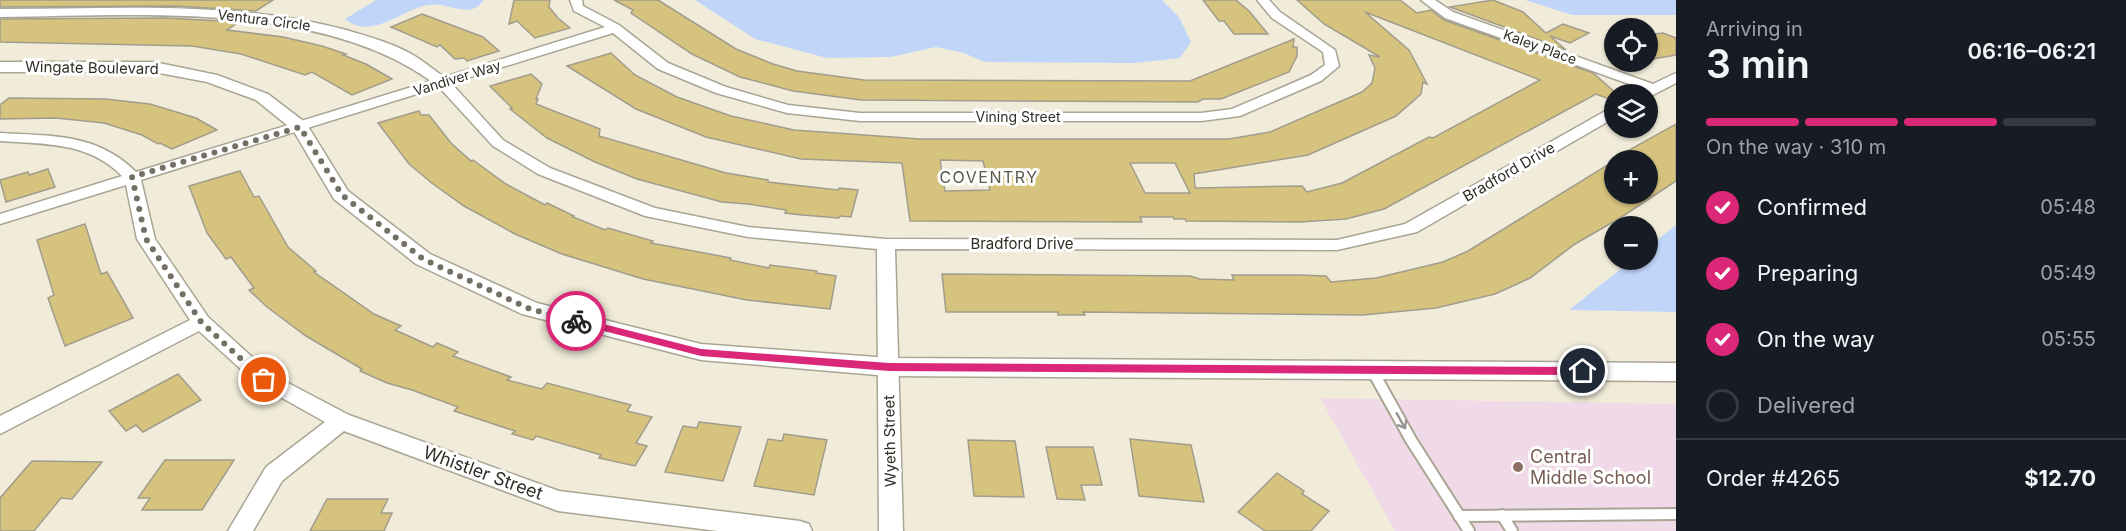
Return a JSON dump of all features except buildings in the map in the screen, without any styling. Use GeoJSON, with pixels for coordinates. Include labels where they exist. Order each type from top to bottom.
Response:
{"type":"FeatureCollection","features":[{"type":"Feature","properties":{"kind":"street"},"geometry":{"type":"LineString","coordinates":[[576,0],[578,8],[615,28]]}},
{"type":"Feature","properties":{"kind":"street","name":"Vining Street"},"geometry":{"type":"LineString","coordinates":[[615,28],[663,66],[721,90],[787,109],[860,117],[1201,117],[1235,113],[1316,78],[1332,66],[1329,50],[1276,15],[1263,0]]}},
{"type":"Feature","properties":{"kind":"street","name":"Kaley Place"},"geometry":{"type":"LineString","coordinates":[[1427,0],[1449,15],[1629,84]]}},
{"type":"Feature","properties":{"kind":"street","name":"Ventura Circle"},"geometry":{"type":"LineString","coordinates":[[0,13],[188,12],[260,17],[324,28],[371,41],[412,60],[442,82]]}},
{"type":"Feature","properties":{"kind":"street","name":"Vandiver Way"},"geometry":{"type":"LineString","coordinates":[[0,219],[615,28]]}},
{"type":"Feature","properties":{"kind":"street","name":"Wingate Boulevard"},"geometry":{"type":"LineString","coordinates":[[0,67],[154,67],[211,78],[262,97],[300,127],[342,195],[423,259],[530,309],[701,352],[889,367],[1676,372]]}},
{"type":"Feature","properties":{"kind":"street"},"geometry":{"type":"LineString","coordinates":[[1658,87],[1676,77]]}},
{"type":"Feature","properties":{"kind":"street","name":"Bradford Drive"},"geometry":{"type":"LineString","coordinates":[[442,82],[498,143],[525,160],[544,171],[651,212],[748,232],[886,244],[1337,245],[1411,228],[1604,118]]}},
{"type":"Feature","properties":{"kind":"street"},"geometry":{"type":"LineString","coordinates":[[0,137],[64,141],[92,148],[116,161],[132,177]]}},
{"type":"Feature","properties":{"kind":"street","name":"Whistler Street"},"geometry":{"type":"LineString","coordinates":[[132,177],[146,239],[201,322],[264,380],[341,421],[558,501],[800,531]]}},
{"type":"Feature","properties":{"kind":"street","name":"Wyeth Street"},"geometry":{"type":"LineString","coordinates":[[886,244],[891,531]]}},
{"type":"Feature","properties":{"kind":"street"},"geometry":{"type":"LineString","coordinates":[[0,426],[201,322]]}},
{"type":"Feature","properties":{"kind":"street"},"geometry":{"type":"LineString","coordinates":[[240,531],[274,474],[341,421]]}},
{"type":"Feature","properties":{"kind":"lane"},"geometry":{"type":"LineString","coordinates":[[1372,370],[1411,440],[1468,531]]}},
{"type":"Feature","properties":{"kind":"lane"},"geometry":{"type":"LineString","coordinates":[[1459,516],[1676,514]]}},
{"type":"Feature","properties":{"kind":"lane"},"geometry":{"type":"LineString","coordinates":[[1502,515],[1512,531]]}},
{"type":"Feature","properties":{"kind":"shaded area","name":"Central Middle School"},"geometry":{"type":"Polygon","coordinates":[[[1320,398],[1676,404],[1676,531],[1395,531],[1320,398]]]}},
{"type":"Feature","properties":{"kind":"water"},"geometry":{"type":"Polygon","coordinates":[[[376,0],[484,0],[478,6],[465,10],[436,4],[428,5],[387,22],[366,27],[355,25],[345,19],[376,0]]]}},
{"type":"Feature","properties":{"kind":"water"},"geometry":{"type":"Polygon","coordinates":[[[695,0],[1162,0],[1179,17],[1191,42],[1180,58],[1135,63],[984,62],[964,53],[936,47],[891,57],[827,58],[755,39],[695,0]]]}},
{"type":"Feature","properties":{"kind":"water"},"geometry":{"type":"Polygon","coordinates":[[[1525,0],[1676,0],[1676,15],[1572,15],[1525,0]]]}},
{"type":"Feature","properties":{"kind":"water"},"geometry":{"type":"Polygon","coordinates":[[[1676,225],[1676,312],[1569,310],[1619,270],[1658,270],[1658,239],[1676,225]]]}},
{"type":"Feature","properties":{"kind":"way so far"},"geometry":{"type":"LineString","coordinates":[[264,380],[201,322],[146,239],[132,177],[300,127],[342,195],[423,259],[530,309],[576,321]]}},
{"type":"Feature","properties":{"kind":"place","name":"Central Middle School"},"geometry":{"type":"Point","coordinates":[1518,467]}},
{"type":"Feature","properties":{"kind":"district","name":"COVENTRY"},"geometry":{"type":"Point","coordinates":[989,177]}},
{"type":"Feature","properties":{"kind":"route"},"geometry":{"type":"LineString","coordinates":[[576,321],[701,352],[889,367],[1583,371]]}}]}
